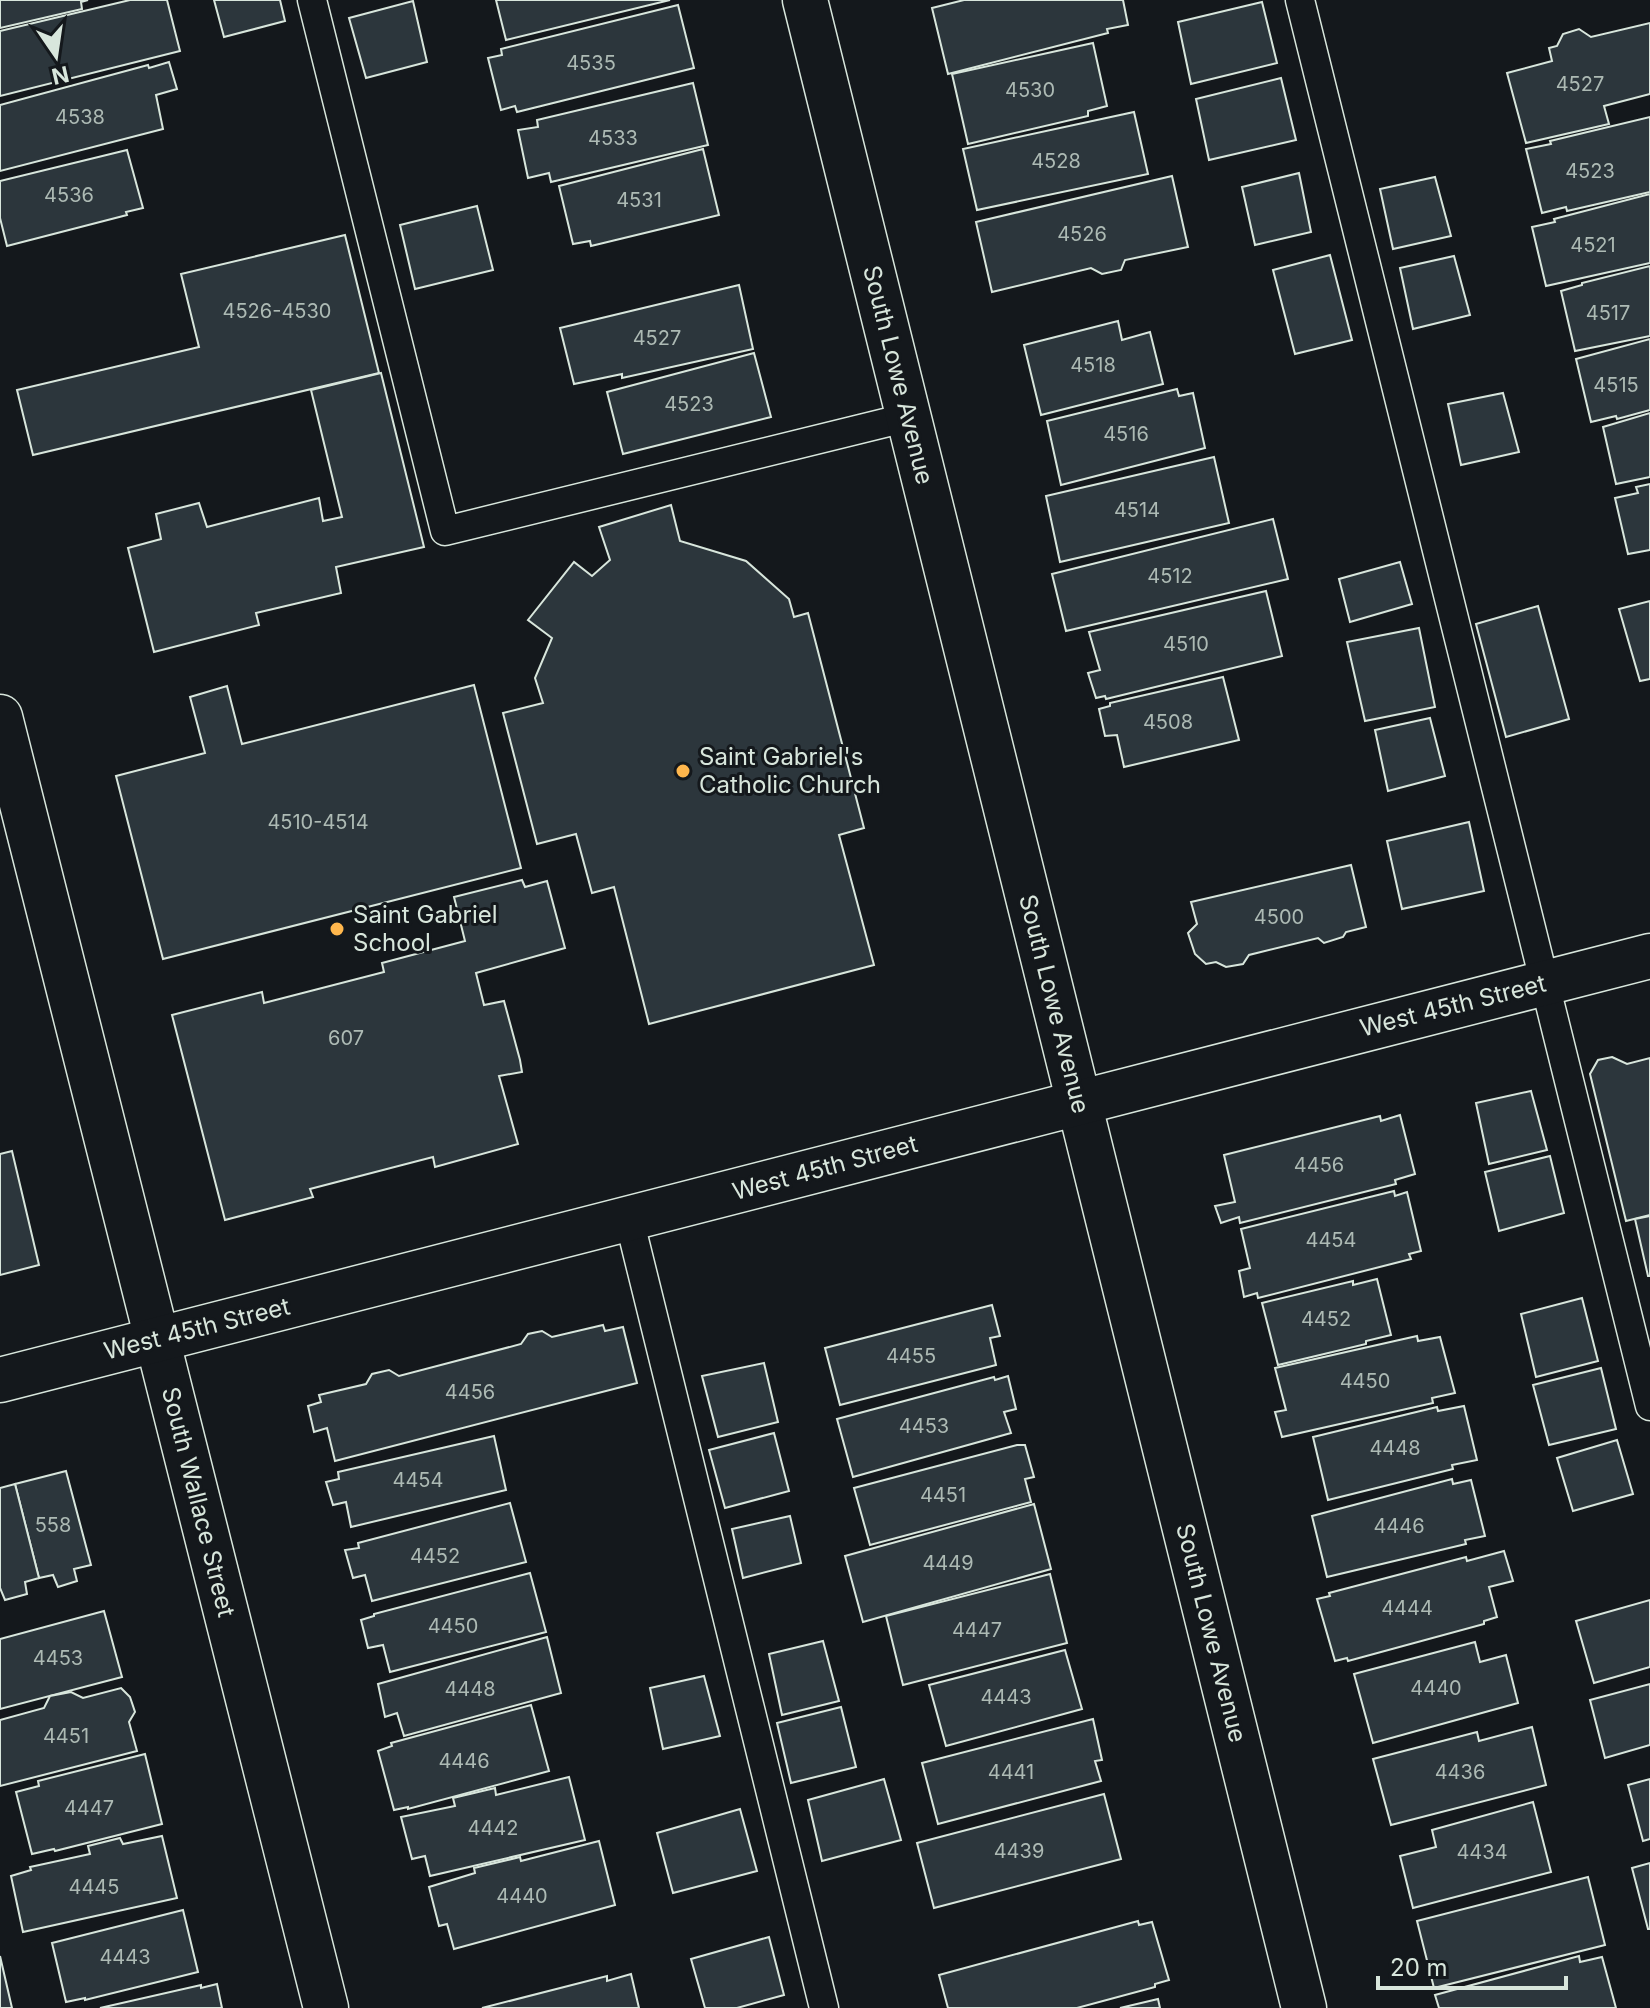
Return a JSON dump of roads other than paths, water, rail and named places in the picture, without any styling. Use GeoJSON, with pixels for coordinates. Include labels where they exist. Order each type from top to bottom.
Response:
{"type":"FeatureCollection","features":[{"type":"Feature","properties":{"kind":"street","name":"South Lowe Avenue"},"geometry":{"type":"LineString","coordinates":[[805,0],[1304,2008]]}},
{"type":"Feature","properties":{"kind":"street","name":"South Wallace Street"},"geometry":{"type":"LineString","coordinates":[[0,717],[326,2008]]}},
{"type":"Feature","properties":{"kind":"street","name":"West 45th Street"},"geometry":{"type":"LineString","coordinates":[[0,1380],[1650,956]]}},
{"type":"Feature","properties":{"kind":"lane"},"geometry":{"type":"LineString","coordinates":[[312,0],[445,531],[909,417]]}},
{"type":"Feature","properties":{"kind":"lane"},"geometry":{"type":"LineString","coordinates":[[1300,0],[1650,1406]]}},
{"type":"Feature","properties":{"kind":"lane"},"geometry":{"type":"LineString","coordinates":[[629,1219],[824,2008]]}},
{"type":"Feature","properties":{"kind":"place","name":"Saint Gabriel's Catholic Church"},"geometry":{"type":"Point","coordinates":[683,771]}},
{"type":"Feature","properties":{"kind":"place","name":"Saint Gabriel School"},"geometry":{"type":"Point","coordinates":[337,929]}}]}
